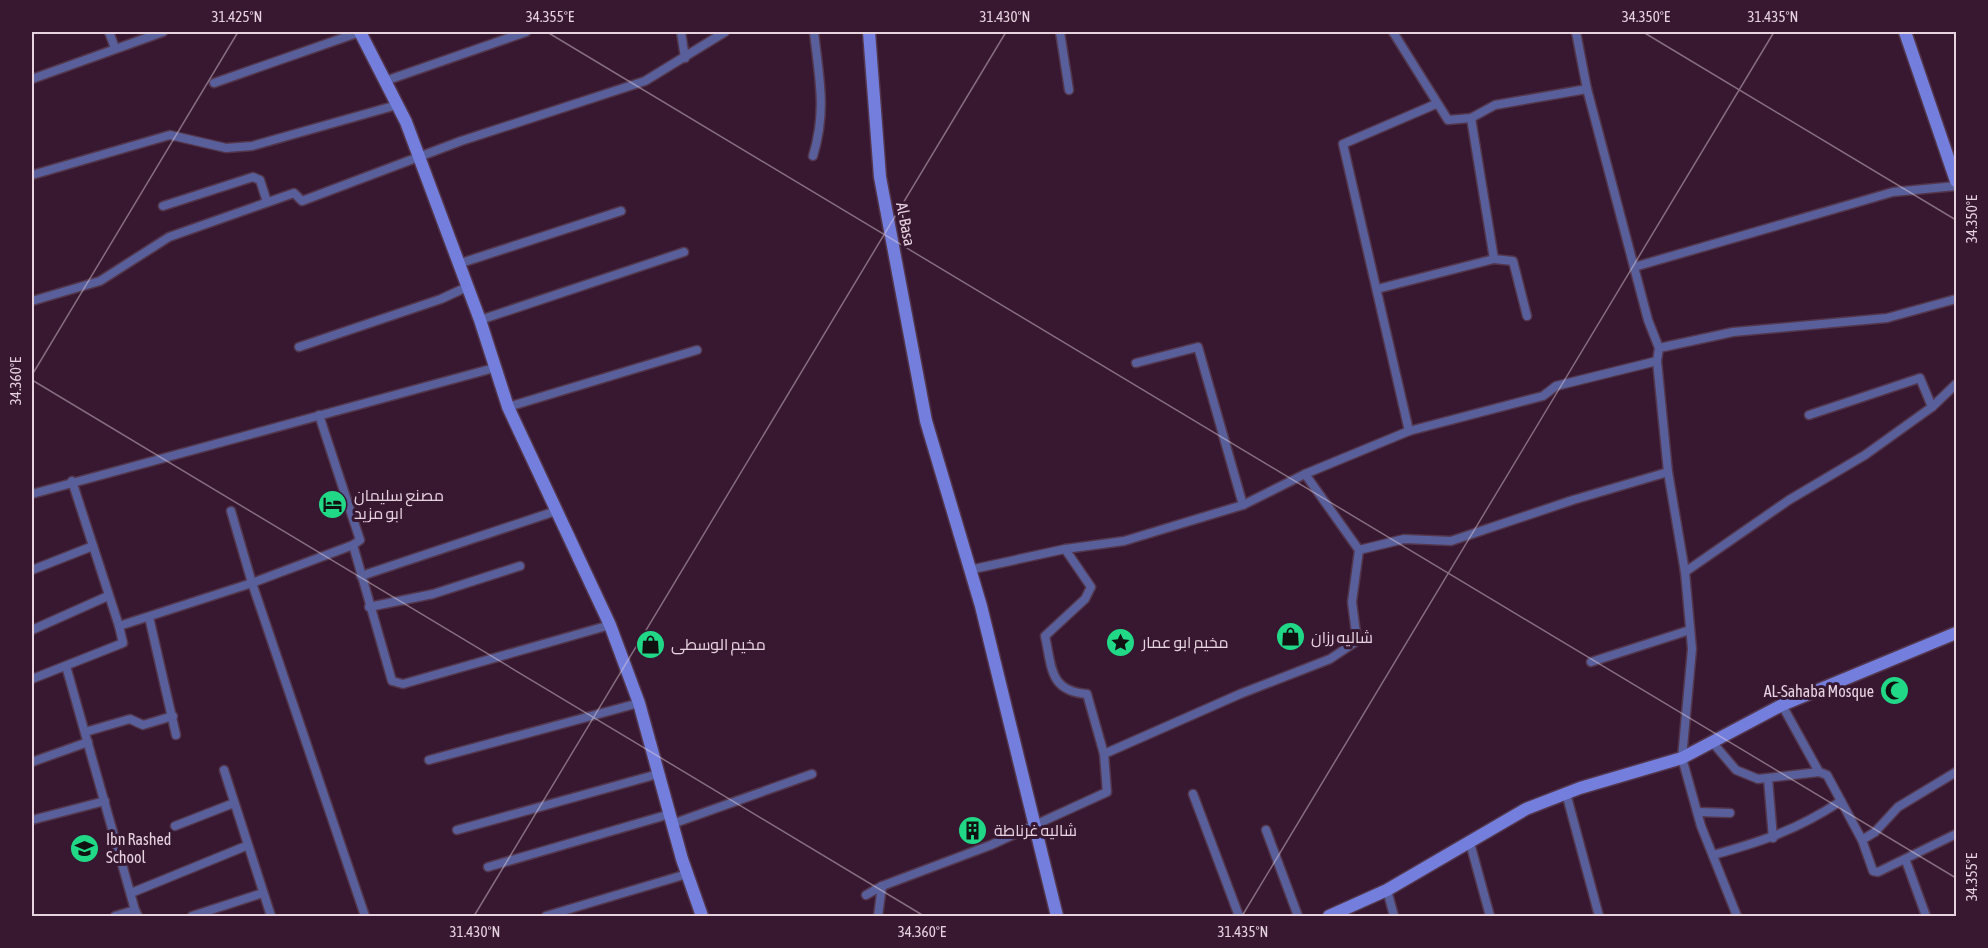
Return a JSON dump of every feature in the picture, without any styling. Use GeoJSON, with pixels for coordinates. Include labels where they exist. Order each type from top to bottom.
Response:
{"type":"FeatureCollection","features":[{"type":"Feature","properties":{"kind":"street"},"geometry":{"type":"LineString","coordinates":[[109,32],[115,48]]}},
{"type":"Feature","properties":{"kind":"street"},"geometry":{"type":"LineString","coordinates":[[32,79],[163,32]]}},
{"type":"Feature","properties":{"kind":"street"},"geometry":{"type":"LineString","coordinates":[[214,83],[360,32],[397,105],[420,158],[480,320],[508,406],[610,625],[639,703],[687,874],[702,916]]}},
{"type":"Feature","properties":{"kind":"street"},"geometry":{"type":"LineString","coordinates":[[385,81],[526,32]]}},
{"type":"Feature","properties":{"kind":"street"},"geometry":{"type":"LineString","coordinates":[[681,32],[685,58]]}},
{"type":"Feature","properties":{"kind":"street"},"geometry":{"type":"LineString","coordinates":[[32,302],[100,281],[170,237],[267,202],[294,193],[302,201],[461,141],[645,81],[725,32]]}},
{"type":"Feature","properties":{"kind":"street"},"geometry":{"type":"LineString","coordinates":[[813,156],[821,129],[822,107],[814,32]]}},
{"type":"Feature","properties":{"kind":"street","name":"Al-Basa"},"geometry":{"type":"LineString","coordinates":[[869,32],[880,177],[926,421],[981,606],[1057,916]]}},
{"type":"Feature","properties":{"kind":"street"},"geometry":{"type":"LineString","coordinates":[[1060,32],[1069,90]]}},
{"type":"Feature","properties":{"kind":"street"},"geometry":{"type":"LineString","coordinates":[[1393,32],[1448,120],[1471,118],[1495,105],[1587,90]]}},
{"type":"Feature","properties":{"kind":"street"},"geometry":{"type":"LineString","coordinates":[[1576,32],[1587,90],[1648,320],[1659,348],[1657,361],[1668,472],[1685,572],[1692,649],[1682,758],[1698,812],[1737,916]]}},
{"type":"Feature","properties":{"kind":"street"},"geometry":{"type":"LineString","coordinates":[[1905,32],[1956,180]]}},
{"type":"Feature","properties":{"kind":"street"},"geometry":{"type":"LineString","coordinates":[[1409,431],[1343,144],[1436,104]]}},
{"type":"Feature","properties":{"kind":"street"},"geometry":{"type":"LineString","coordinates":[[32,175],[170,135],[226,148],[252,146],[397,105]]}},
{"type":"Feature","properties":{"kind":"street"},"geometry":{"type":"LineString","coordinates":[[1471,118],[1494,259]]}},
{"type":"Feature","properties":{"kind":"street"},"geometry":{"type":"LineString","coordinates":[[163,206],[253,177],[260,180],[267,202]]}},
{"type":"Feature","properties":{"kind":"street"},"geometry":{"type":"LineString","coordinates":[[1634,267],[1893,192],[1956,186]]}},
{"type":"Feature","properties":{"kind":"street"},"geometry":{"type":"LineString","coordinates":[[458,264],[621,212]]}},
{"type":"Feature","properties":{"kind":"street"},"geometry":{"type":"LineString","coordinates":[[480,320],[684,252]]}},
{"type":"Feature","properties":{"kind":"street"},"geometry":{"type":"LineString","coordinates":[[1377,290],[1494,259],[1513,261],[1527,316]]}},
{"type":"Feature","properties":{"kind":"street"},"geometry":{"type":"LineString","coordinates":[[299,347],[441,299],[467,287]]}},
{"type":"Feature","properties":{"kind":"street"},"geometry":{"type":"LineString","coordinates":[[1659,348],[1732,332],[1887,318],[1956,299]]}},
{"type":"Feature","properties":{"kind":"street"},"geometry":{"type":"LineString","coordinates":[[1136,363],[1198,347],[1243,505]]}},
{"type":"Feature","properties":{"kind":"street"},"geometry":{"type":"LineString","coordinates":[[508,406],[697,350]]}},
{"type":"Feature","properties":{"kind":"street"},"geometry":{"type":"LineString","coordinates":[[969,570],[1065,549],[1124,541],[1243,505],[1305,474],[1409,431],[1543,396],[1556,386],[1657,361]]}},
{"type":"Feature","properties":{"kind":"street"},"geometry":{"type":"LineString","coordinates":[[32,494],[72,481],[494,368]]}},
{"type":"Feature","properties":{"kind":"street"},"geometry":{"type":"LineString","coordinates":[[1809,415],[1920,378],[1932,407]]}},
{"type":"Feature","properties":{"kind":"street"},"geometry":{"type":"LineString","coordinates":[[1685,572],[1790,500],[1865,455],[1932,407],[1956,384]]}},
{"type":"Feature","properties":{"kind":"street"},"geometry":{"type":"LineString","coordinates":[[119,626],[252,583],[360,540],[319,415]]}},
{"type":"Feature","properties":{"kind":"street"},"geometry":{"type":"LineString","coordinates":[[1359,550],[1404,539],[1451,542],[1573,500],[1668,472]]}},
{"type":"Feature","properties":{"kind":"street"},"geometry":{"type":"LineString","coordinates":[[1104,754],[1240,694],[1330,659],[1357,640],[1352,602],[1359,550],[1305,474]]}},
{"type":"Feature","properties":{"kind":"street"},"geometry":{"type":"LineString","coordinates":[[32,679],[123,643],[72,481]]}},
{"type":"Feature","properties":{"kind":"street"},"geometry":{"type":"LineString","coordinates":[[361,576],[556,510]]}},
{"type":"Feature","properties":{"kind":"street"},"geometry":{"type":"LineString","coordinates":[[231,511],[252,583],[365,916]]}},
{"type":"Feature","properties":{"kind":"street"},"geometry":{"type":"LineString","coordinates":[[352,545],[392,681],[403,684],[610,625]]}},
{"type":"Feature","properties":{"kind":"street"},"geometry":{"type":"LineString","coordinates":[[32,570],[93,546]]}},
{"type":"Feature","properties":{"kind":"street"},"geometry":{"type":"LineString","coordinates":[[866,895],[882,886],[991,845],[1107,792],[1104,754],[1087,694],[1069,692],[1054,680],[1045,636],[1085,599],[1091,587],[1065,549]]}},
{"type":"Feature","properties":{"kind":"street"},"geometry":{"type":"LineString","coordinates":[[369,607],[432,594],[520,566]]}},
{"type":"Feature","properties":{"kind":"street"},"geometry":{"type":"LineString","coordinates":[[32,630],[108,596]]}},
{"type":"Feature","properties":{"kind":"street"},"geometry":{"type":"LineString","coordinates":[[149,617],[176,735]]}},
{"type":"Feature","properties":{"kind":"street"},"geometry":{"type":"LineString","coordinates":[[1591,662],[1690,630]]}},
{"type":"Feature","properties":{"kind":"street"},"geometry":{"type":"LineString","coordinates":[[1329,916],[1387,890],[1526,809],[1566,793],[1682,758],[1782,705],[1956,633]]}},
{"type":"Feature","properties":{"kind":"street"},"geometry":{"type":"LineString","coordinates":[[66,666],[137,913],[115,916]]}},
{"type":"Feature","properties":{"kind":"street"},"geometry":{"type":"LineString","coordinates":[[429,760],[639,703]]}},
{"type":"Feature","properties":{"kind":"street"},"geometry":{"type":"LineString","coordinates":[[1782,705],[1819,772]]}},
{"type":"Feature","properties":{"kind":"street"},"geometry":{"type":"LineString","coordinates":[[85,732],[130,719],[143,725],[173,716]]}},
{"type":"Feature","properties":{"kind":"street"},"geometry":{"type":"LineString","coordinates":[[32,762],[88,742]]}},
{"type":"Feature","properties":{"kind":"street"},"geometry":{"type":"LineString","coordinates":[[1713,743],[1736,770],[1758,779],[1819,772],[1827,775],[1862,840],[1873,871],[1878,873],[1956,834]]}},
{"type":"Feature","properties":{"kind":"street"},"geometry":{"type":"LineString","coordinates":[[224,770],[246,846],[271,916]]}},
{"type":"Feature","properties":{"kind":"street"},"geometry":{"type":"LineString","coordinates":[[1862,840],[1875,832],[1898,807],[1956,772]]}},
{"type":"Feature","properties":{"kind":"street"},"geometry":{"type":"LineString","coordinates":[[457,830],[658,774]]}},
{"type":"Feature","properties":{"kind":"street"},"geometry":{"type":"LineString","coordinates":[[488,867],[671,819],[812,774]]}},
{"type":"Feature","properties":{"kind":"street"},"geometry":{"type":"LineString","coordinates":[[1767,779],[1773,838]]}},
{"type":"Feature","properties":{"kind":"street"},"geometry":{"type":"LineString","coordinates":[[1566,793],[1599,916]]}},
{"type":"Feature","properties":{"kind":"street"},"geometry":{"type":"LineString","coordinates":[[1193,794],[1239,916]]}},
{"type":"Feature","properties":{"kind":"street"},"geometry":{"type":"LineString","coordinates":[[32,820],[105,801]]}},
{"type":"Feature","properties":{"kind":"street"},"geometry":{"type":"LineString","coordinates":[[1713,855],[1773,838],[1808,823],[1841,801]]}},
{"type":"Feature","properties":{"kind":"street"},"geometry":{"type":"LineString","coordinates":[[175,826],[234,803]]}},
{"type":"Feature","properties":{"kind":"street"},"geometry":{"type":"LineString","coordinates":[[1698,812],[1730,813]]}},
{"type":"Feature","properties":{"kind":"street"},"geometry":{"type":"LineString","coordinates":[[1266,830],[1298,916]]}},
{"type":"Feature","properties":{"kind":"street"},"geometry":{"type":"LineString","coordinates":[[1470,843],[1490,916]]}},
{"type":"Feature","properties":{"kind":"street"},"geometry":{"type":"LineString","coordinates":[[131,893],[246,846]]}},
{"type":"Feature","properties":{"kind":"street"},"geometry":{"type":"LineString","coordinates":[[1906,861],[1926,916]]}},
{"type":"Feature","properties":{"kind":"street"},"geometry":{"type":"LineString","coordinates":[[546,916],[687,874]]}},
{"type":"Feature","properties":{"kind":"street"},"geometry":{"type":"LineString","coordinates":[[878,916],[882,886]]}},
{"type":"Feature","properties":{"kind":"street"},"geometry":{"type":"LineString","coordinates":[[1387,890],[1394,916]]}},
{"type":"Feature","properties":{"kind":"street"},"geometry":{"type":"LineString","coordinates":[[192,916],[263,893]]}},
{"type":"Feature","properties":{"kind":"place","name":"مصنع سليمان ابو مزيد"},"geometry":{"type":"Point","coordinates":[333,504]}},
{"type":"Feature","properties":{"kind":"place","name":"شاليه رزان"},"geometry":{"type":"Point","coordinates":[1290,637]}},
{"type":"Feature","properties":{"kind":"place","name":"مخيم ابو عمار"},"geometry":{"type":"Point","coordinates":[1121,642]}},
{"type":"Feature","properties":{"kind":"place","name":"مخيم الوسطى"},"geometry":{"type":"Point","coordinates":[650,644]}},
{"type":"Feature","properties":{"kind":"place","name":"AL-Sahaba Mosque"},"geometry":{"type":"Point","coordinates":[1895,691]}},
{"type":"Feature","properties":{"kind":"place","name":"شاليه غرناطة"},"geometry":{"type":"Point","coordinates":[973,830]}},
{"type":"Feature","properties":{"kind":"place","name":"Ibn Rashed School"},"geometry":{"type":"Point","coordinates":[85,848]}}]}
